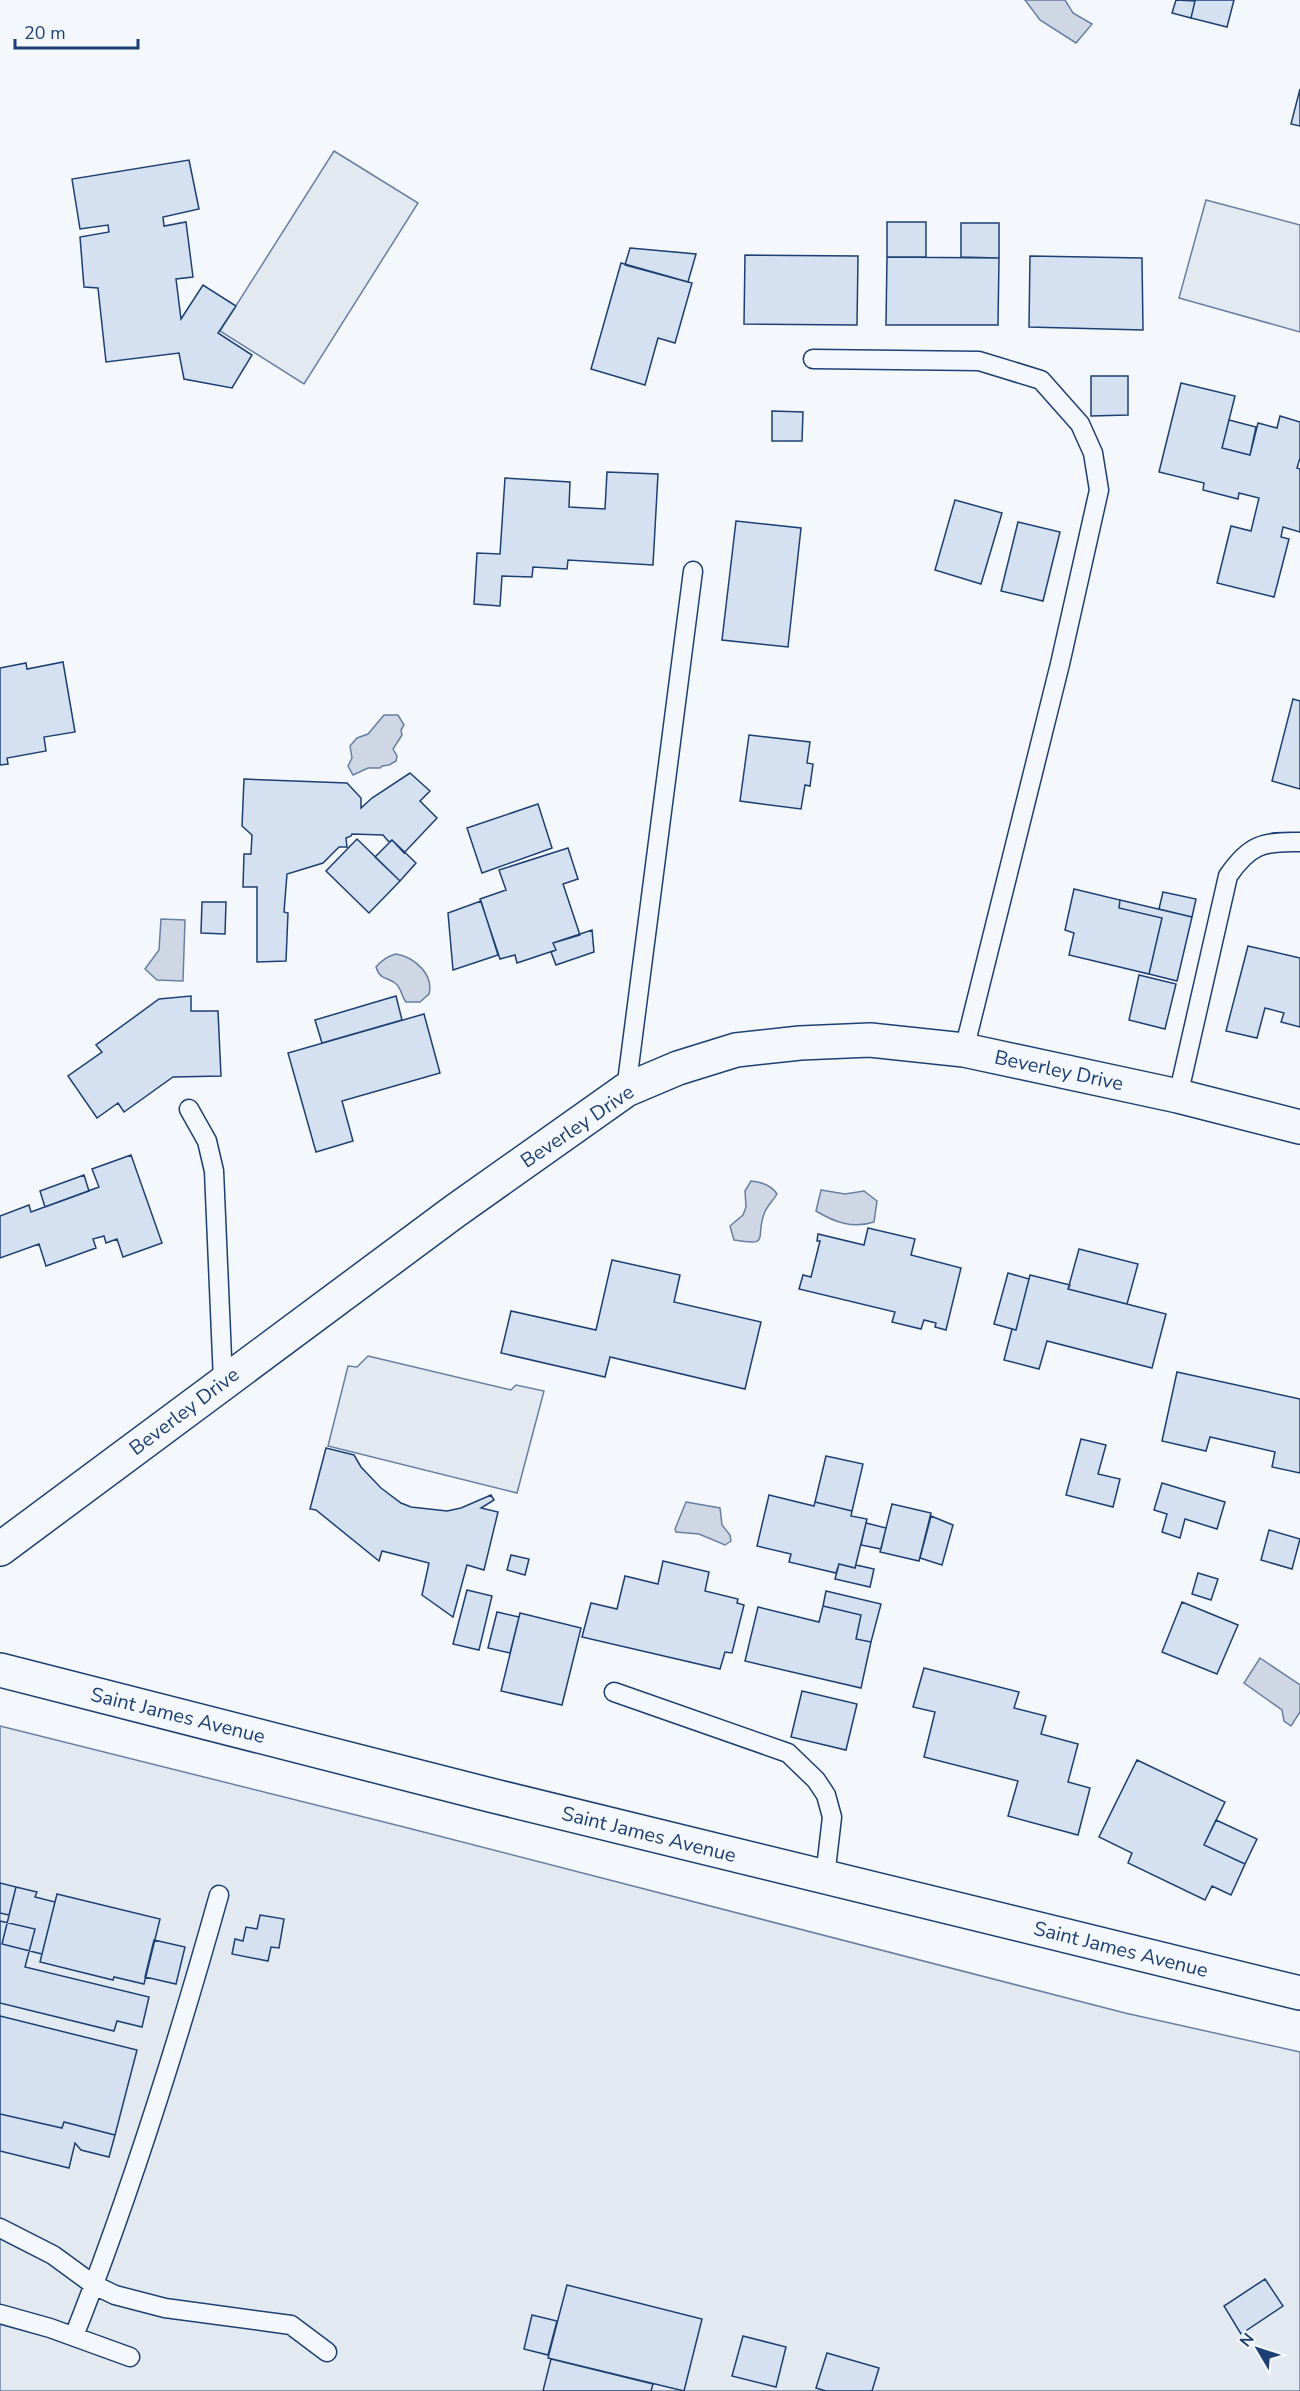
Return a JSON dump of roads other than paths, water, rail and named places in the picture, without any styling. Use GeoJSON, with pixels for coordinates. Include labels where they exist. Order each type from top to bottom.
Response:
{"type":"FeatureCollection","features":[{"type":"Feature","properties":{"kind":"street","name":"Beverley Drive"},"geometry":{"type":"LineString","coordinates":[[0,1550],[455,1211],[627,1090],[678,1068],[736,1050],[800,1043],[870,1040],[964,1050],[1178,1096],[1300,1127]]}},
{"type":"Feature","properties":{"kind":"street","name":"Saint James Avenue"},"geometry":{"type":"LineString","coordinates":[[0,1670],[468,1790],[1300,1993]]}},
{"type":"Feature","properties":{"kind":"lane"},"geometry":{"type":"LineString","coordinates":[[813,359],[979,361],[1041,380],[1080,424],[1093,453],[1099,490],[1060,664],[964,1050]]}},
{"type":"Feature","properties":{"kind":"lane"},"geometry":{"type":"LineString","coordinates":[[627,1090],[693,571]]}},
{"type":"Feature","properties":{"kind":"lane"},"geometry":{"type":"LineString","coordinates":[[1178,1096],[1228,876],[1241,857],[1262,844],[1300,842]]}},
{"type":"Feature","properties":{"kind":"lane"},"geometry":{"type":"LineString","coordinates":[[189,1109],[207,1141],[214,1171],[224,1381]]}},
{"type":"Feature","properties":{"kind":"lane"},"geometry":{"type":"LineString","coordinates":[[614,1692],[788,1753],[816,1780],[826,1795],[832,1818],[825,1877]]}},
{"type":"Feature","properties":{"kind":"lane"},"geometry":{"type":"LineString","coordinates":[[74,2336],[149,2132],[189,2003],[219,1895]]}},
{"type":"Feature","properties":{"kind":"lane"},"geometry":{"type":"LineString","coordinates":[[0,2228],[54,2255],[94,2285],[115,2295],[165,2308],[291,2325],[327,2352]]}},
{"type":"Feature","properties":{"kind":"lane"},"geometry":{"type":"LineString","coordinates":[[0,2314],[74,2336],[130,2357]]}}]}
